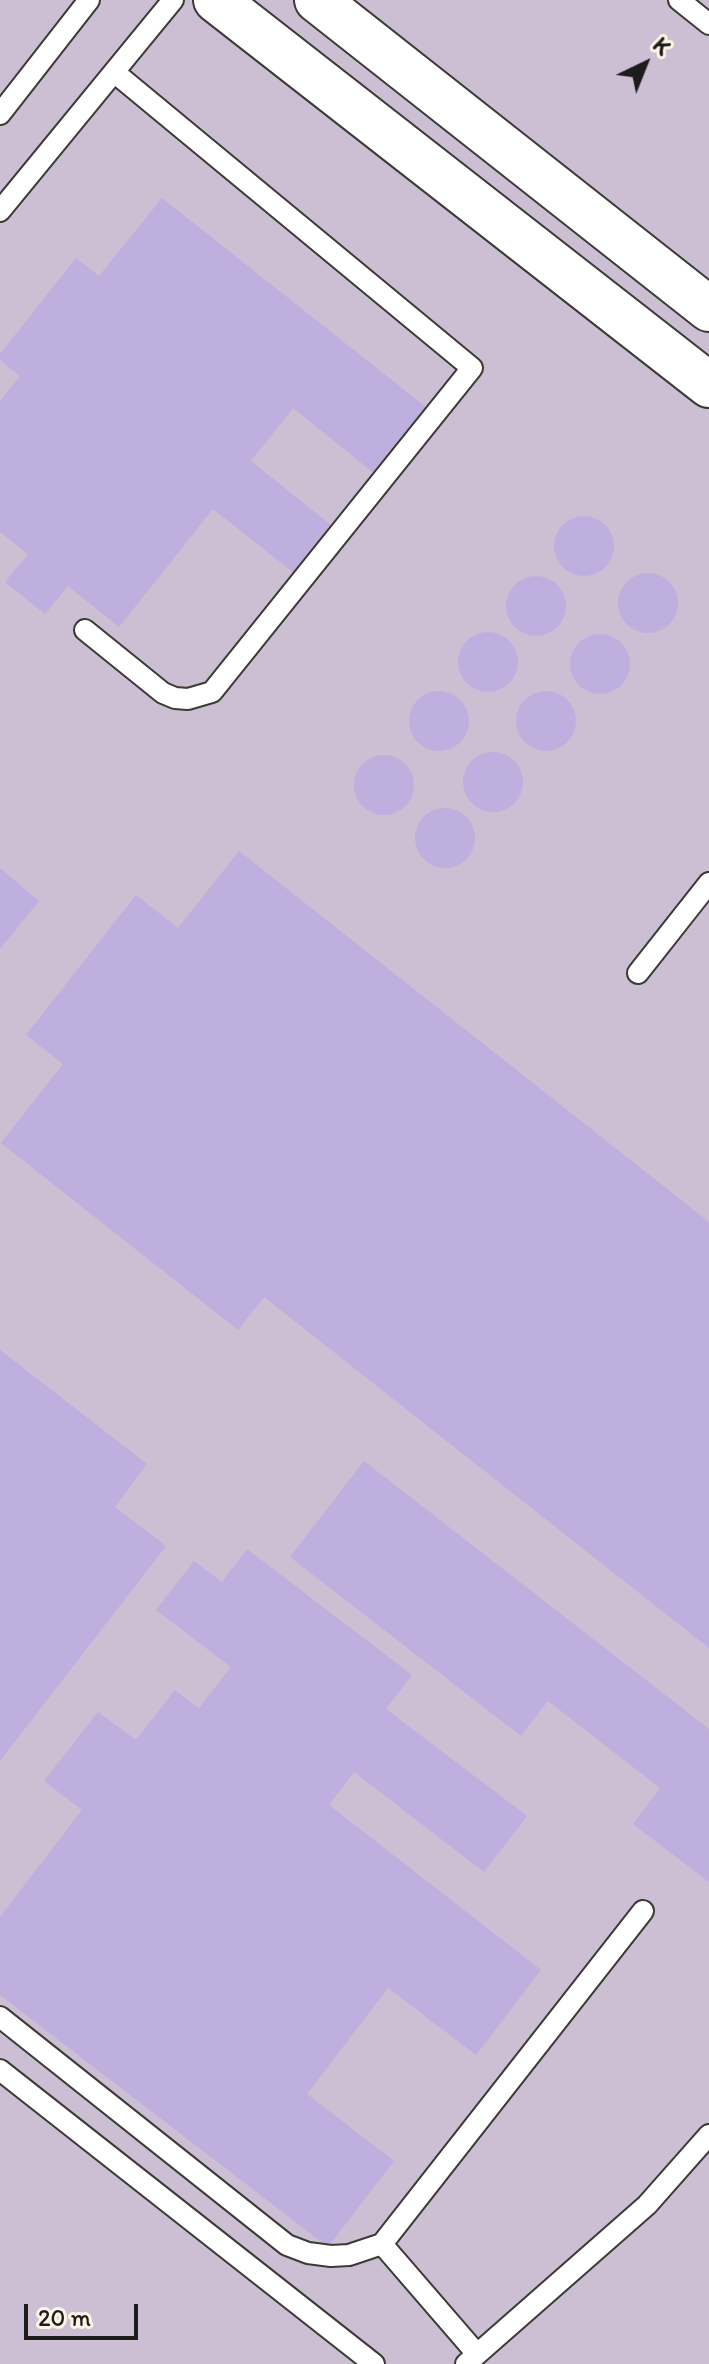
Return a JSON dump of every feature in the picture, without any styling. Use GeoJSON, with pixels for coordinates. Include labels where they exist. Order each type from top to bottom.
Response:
{"type":"FeatureCollection","features":[{"type":"Feature","properties":{"kind":"street"},"geometry":{"type":"LineString","coordinates":[[216,0],[709,385]]}},
{"type":"Feature","properties":{"kind":"street"},"geometry":{"type":"LineString","coordinates":[[317,0],[709,309]]}},
{"type":"Feature","properties":{"kind":"lane"},"geometry":{"type":"LineString","coordinates":[[0,114],[89,0]]}},
{"type":"Feature","properties":{"kind":"lane"},"geometry":{"type":"LineString","coordinates":[[0,211],[173,0]]}},
{"type":"Feature","properties":{"kind":"lane"},"geometry":{"type":"LineString","coordinates":[[679,0],[709,24]]}},
{"type":"Feature","properties":{"kind":"lane"},"geometry":{"type":"LineString","coordinates":[[85,630],[163,693],[188,699],[212,692],[472,368],[114,72]]}},
{"type":"Feature","properties":{"kind":"lane"},"geometry":{"type":"LineString","coordinates":[[638,973],[709,883]]}},
{"type":"Feature","properties":{"kind":"lane"},"geometry":{"type":"LineString","coordinates":[[0,2017],[287,2245],[308,2253],[331,2256],[366,2251],[382,2244],[643,1911]]}},
{"type":"Feature","properties":{"kind":"lane"},"geometry":{"type":"LineString","coordinates":[[0,2070],[374,2364]]}},
{"type":"Feature","properties":{"kind":"lane"},"geometry":{"type":"LineString","coordinates":[[382,2244],[471,2359],[647,2205],[709,2135]]}},
{"type":"Feature","properties":{"kind":"shaded area"},"geometry":{"type":"Polygon","coordinates":[[[0,0],[709,0],[709,2364],[0,2364],[0,0]]]}},
{"type":"Feature","properties":{"kind":"building"},"geometry":{"type":"Polygon","coordinates":[[[162,198],[427,408],[375,474],[293,408],[251,461],[332,526],[294,573],[213,509],[119,627],[68,586],[45,614],[5,582],[28,554],[0,532],[0,401],[20,376],[0,360],[0,354],[76,258],[99,276],[162,198]]]}},
{"type":"Feature","properties":{"kind":"building"},"geometry":{"type":"Polygon","coordinates":[[[584,516],[595,518],[605,525],[612,535],[612,557],[605,567],[595,574],[584,576],[573,574],[563,567],[556,557],[554,546],[556,535],[563,525],[573,518],[584,516]]]}},
{"type":"Feature","properties":{"kind":"building"},"geometry":{"type":"Polygon","coordinates":[[[648,573],[669,582],[678,603],[669,624],[648,633],[627,624],[618,603],[627,582],[648,573]]]}},
{"type":"Feature","properties":{"kind":"building"},"geometry":{"type":"Polygon","coordinates":[[[536,576],[557,585],[566,606],[557,627],[536,636],[515,627],[506,606],[515,585],[536,576]]]}},
{"type":"Feature","properties":{"kind":"building"},"geometry":{"type":"Polygon","coordinates":[[[488,632],[509,641],[518,662],[509,683],[488,692],[467,683],[458,662],[467,641],[488,632]]]}},
{"type":"Feature","properties":{"kind":"building"},"geometry":{"type":"Polygon","coordinates":[[[600,634],[621,643],[630,664],[621,685],[600,694],[579,685],[570,664],[579,643],[600,634]]]}},
{"type":"Feature","properties":{"kind":"building"},"geometry":{"type":"Polygon","coordinates":[[[439,691],[450,693],[460,700],[467,710],[467,732],[460,742],[450,749],[439,751],[428,749],[418,742],[411,732],[409,721],[411,710],[418,700],[428,693],[439,691]]]}},
{"type":"Feature","properties":{"kind":"building"},"geometry":{"type":"Polygon","coordinates":[[[546,691],[567,700],[576,721],[567,742],[546,751],[525,742],[516,721],[525,700],[546,691]]]}},
{"type":"Feature","properties":{"kind":"building"},"geometry":{"type":"Polygon","coordinates":[[[493,752],[514,761],[523,782],[514,803],[493,812],[472,803],[463,782],[472,761],[493,752]]]}},
{"type":"Feature","properties":{"kind":"building"},"geometry":{"type":"Polygon","coordinates":[[[384,755],[395,757],[405,764],[412,774],[412,796],[405,806],[395,813],[384,815],[373,813],[363,806],[356,796],[354,785],[356,774],[363,764],[373,757],[384,755]]]}},
{"type":"Feature","properties":{"kind":"building"},"geometry":{"type":"Polygon","coordinates":[[[445,808],[466,817],[475,838],[466,859],[445,868],[424,859],[415,838],[424,817],[445,808]]]}},
{"type":"Feature","properties":{"kind":"building"},"geometry":{"type":"Polygon","coordinates":[[[239,851],[709,1222],[709,1648],[264,1297],[238,1330],[1,1143],[63,1064],[26,1035],[136,895],[178,928],[239,851]]]}},
{"type":"Feature","properties":{"kind":"building"},"geometry":{"type":"Polygon","coordinates":[[[0,868],[39,901],[0,949],[0,868]]]}},
{"type":"Feature","properties":{"kind":"building"},"geometry":{"type":"Polygon","coordinates":[[[0,1350],[147,1464],[115,1507],[166,1546],[0,1761],[0,1350]]]}},
{"type":"Feature","properties":{"kind":"building"},"geometry":{"type":"Polygon","coordinates":[[[364,1461],[709,1729],[709,1882],[633,1824],[660,1788],[548,1701],[521,1736],[290,1557],[364,1461]]]}},
{"type":"Feature","properties":{"kind":"building"},"geometry":{"type":"Polygon","coordinates":[[[247,1549],[412,1675],[386,1709],[527,1816],[484,1872],[354,1772],[329,1805],[541,1970],[476,2055],[388,1988],[307,2094],[394,2161],[328,2247],[0,1995],[0,1917],[82,1810],[44,1781],[98,1712],[136,1740],[175,1690],[199,1708],[231,1667],[156,1610],[194,1561],[222,1582],[247,1549]]]}}]}
